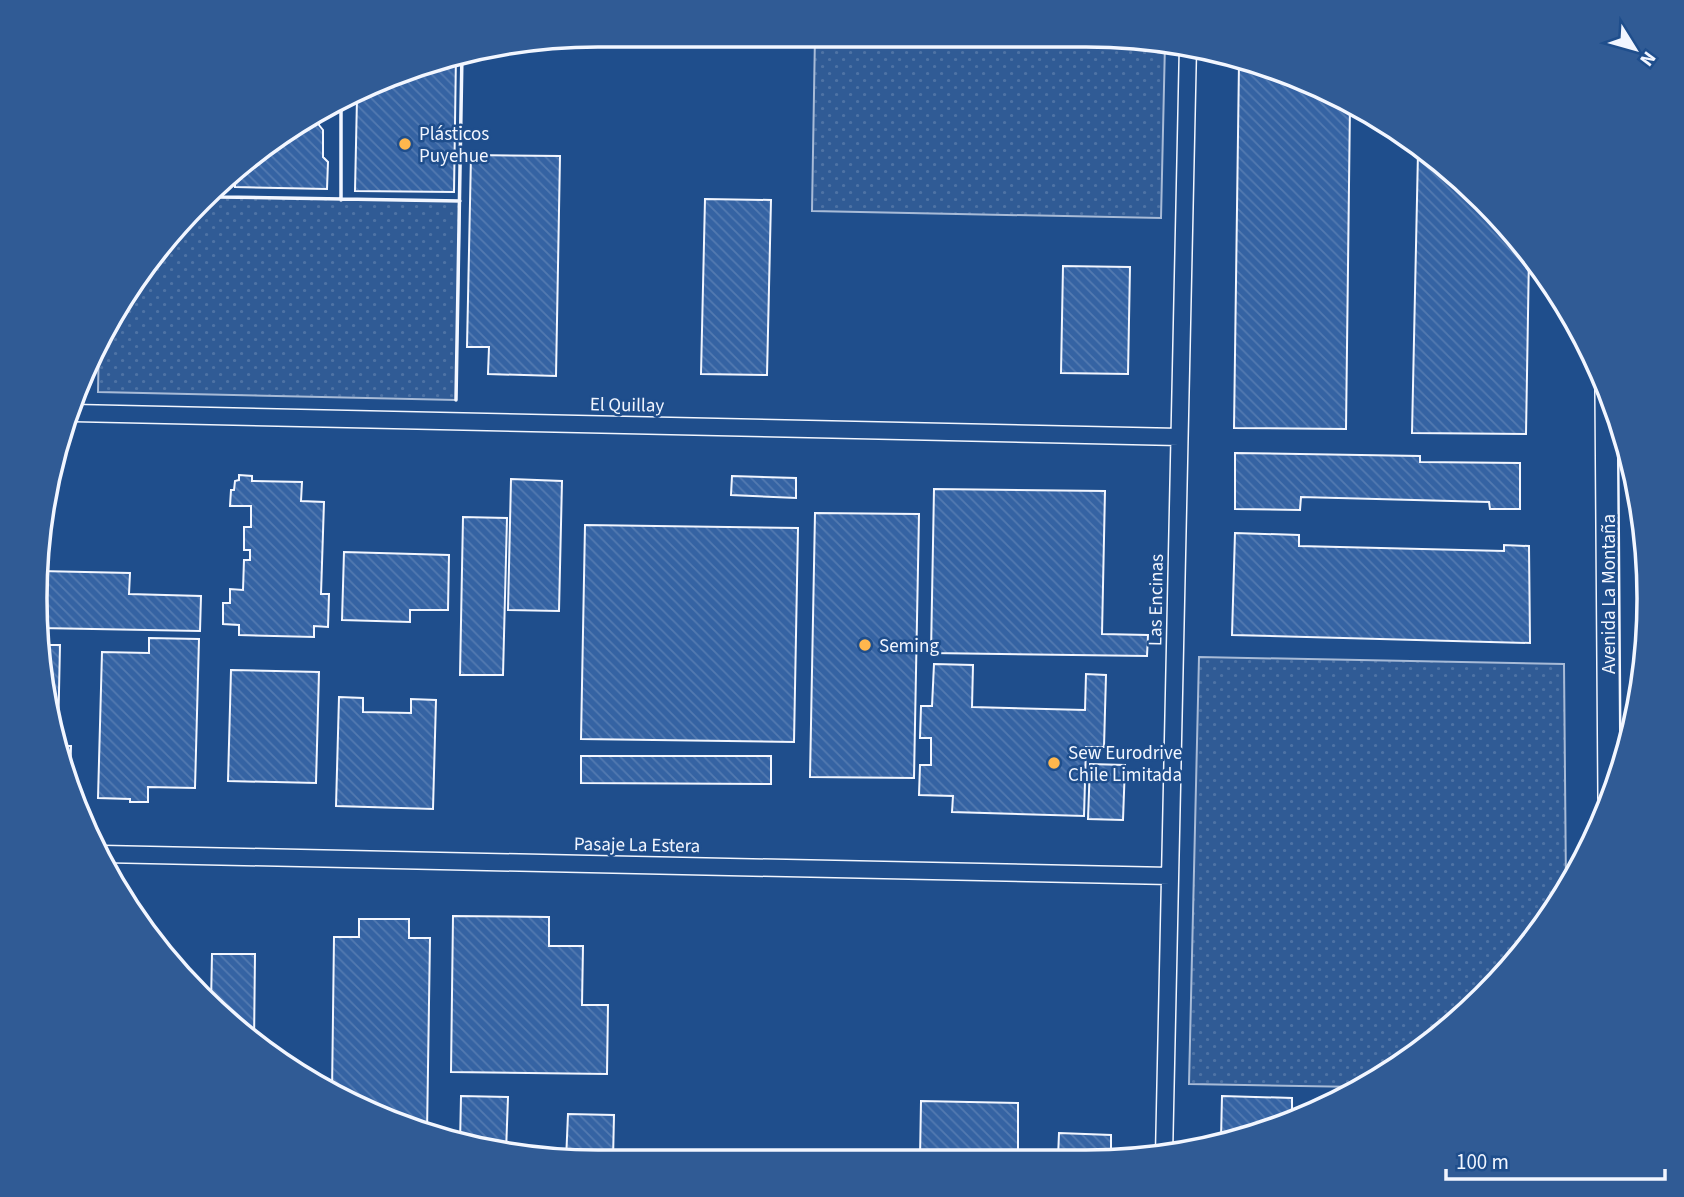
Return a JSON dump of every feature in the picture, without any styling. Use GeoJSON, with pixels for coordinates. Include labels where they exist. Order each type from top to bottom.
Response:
{"type":"FeatureCollection","features":[{"type":"Feature","properties":{"kind":"main road","name":"Avenida La Montaña"},"geometry":{"type":"LineString","coordinates":[[1606,419],[1609,770]]}},
{"type":"Feature","properties":{"kind":"main road","name":"Avenida La Montaña"},"geometry":{"type":"LineString","coordinates":[[1630,517],[1632,673]]}},
{"type":"Feature","properties":{"kind":"street","name":"Las Encinas"},"geometry":{"type":"LineString","coordinates":[[1164,1144],[1188,57]]}},
{"type":"Feature","properties":{"kind":"street","name":"El Quillay"},"geometry":{"type":"LineString","coordinates":[[80,413],[1179,437]]}},
{"type":"Feature","properties":{"kind":"street","name":"Pasaje La Estera"},"geometry":{"type":"LineString","coordinates":[[110,854],[1170,876]]}},
{"type":"Feature","properties":{"kind":"shaded area"},"geometry":{"type":"Polygon","coordinates":[[[815,47],[1086,47],[1165,53],[1161,218],[812,211],[815,47]]]}},
{"type":"Feature","properties":{"kind":"shaded area"},"geometry":{"type":"Polygon","coordinates":[[[221,197],[460,201],[456,400],[98,392],[98,367],[140,292],[184,235],[221,197]]]}},
{"type":"Feature","properties":{"kind":"shaded area"},"geometry":{"type":"Polygon","coordinates":[[[1199,657],[1564,664],[1566,869],[1544,905],[1500,962],[1449,1013],[1421,1036],[1392,1057],[1341,1087],[1189,1084],[1199,657]]]}},
{"type":"Feature","properties":{"kind":"building","name":"Plásticos Puyehue"},"geometry":{"type":"Polygon","coordinates":[[[456,66],[454,192],[355,191],[357,103],[388,89],[456,66]]]}},
{"type":"Feature","properties":{"kind":"building"},"geometry":{"type":"Polygon","coordinates":[[[1239,69],[1296,89],[1350,115],[1346,429],[1234,428],[1239,69]]]}},
{"type":"Feature","properties":{"kind":"building"},"geometry":{"type":"Polygon","coordinates":[[[319,123],[323,130],[323,157],[328,162],[327,189],[235,187],[235,184],[263,161],[319,123]]]}},
{"type":"Feature","properties":{"kind":"building"},"geometry":{"type":"Polygon","coordinates":[[[471,155],[560,156],[556,376],[488,374],[489,347],[467,347],[471,155]]]}},
{"type":"Feature","properties":{"kind":"building"},"geometry":{"type":"Polygon","coordinates":[[[1418,159],[1475,209],[1529,271],[1526,434],[1412,433],[1418,159]]]}},
{"type":"Feature","properties":{"kind":"building"},"geometry":{"type":"Polygon","coordinates":[[[705,199],[771,200],[767,375],[701,374],[705,199]]]}},
{"type":"Feature","properties":{"kind":"building"},"geometry":{"type":"Polygon","coordinates":[[[1063,266],[1130,267],[1128,374],[1061,373],[1063,266]]]}},
{"type":"Feature","properties":{"kind":"building"},"geometry":{"type":"Polygon","coordinates":[[[1235,453],[1420,456],[1420,462],[1520,463],[1520,509],[1490,509],[1489,502],[1301,497],[1300,510],[1235,509],[1235,453]]]}},
{"type":"Feature","properties":{"kind":"building"},"geometry":{"type":"Polygon","coordinates":[[[239,475],[252,476],[252,481],[302,482],[301,501],[324,502],[321,594],[329,594],[328,627],[314,626],[314,637],[239,635],[239,625],[223,624],[223,603],[230,603],[230,589],[243,590],[244,560],[250,560],[250,550],[244,550],[244,527],[251,527],[251,506],[230,506],[231,490],[234,490],[239,475]]]}},
{"type":"Feature","properties":{"kind":"building"},"geometry":{"type":"Polygon","coordinates":[[[732,476],[796,478],[796,498],[731,495],[732,476]]]}},
{"type":"Feature","properties":{"kind":"building"},"geometry":{"type":"Polygon","coordinates":[[[511,479],[562,481],[559,611],[508,610],[511,479]]]}},
{"type":"Feature","properties":{"kind":"building"},"geometry":{"type":"Polygon","coordinates":[[[934,489],[1105,491],[1102,634],[1148,635],[1147,656],[931,653],[934,489]]]}},
{"type":"Feature","properties":{"kind":"building","name":"Seming"},"geometry":{"type":"Polygon","coordinates":[[[815,513],[919,514],[914,778],[810,777],[815,513]]]}},
{"type":"Feature","properties":{"kind":"building"},"geometry":{"type":"Polygon","coordinates":[[[463,517],[507,518],[503,675],[460,675],[463,517]]]}},
{"type":"Feature","properties":{"kind":"building"},"geometry":{"type":"Polygon","coordinates":[[[585,525],[798,528],[794,742],[581,739],[585,525]]]}},
{"type":"Feature","properties":{"kind":"building"},"geometry":{"type":"Polygon","coordinates":[[[1235,533],[1299,535],[1299,546],[1504,551],[1504,545],[1529,546],[1530,643],[1232,635],[1235,533]]]}},
{"type":"Feature","properties":{"kind":"building"},"geometry":{"type":"Polygon","coordinates":[[[344,552],[449,555],[448,610],[410,610],[410,622],[342,620],[344,552]]]}},
{"type":"Feature","properties":{"kind":"building"},"geometry":{"type":"Polygon","coordinates":[[[48,571],[130,573],[129,594],[201,596],[200,631],[48,628],[48,571]]]}},
{"type":"Feature","properties":{"kind":"building"},"geometry":{"type":"Polygon","coordinates":[[[149,638],[199,639],[195,788],[148,787],[148,802],[98,798],[102,652],[149,653],[149,638]]]}},
{"type":"Feature","properties":{"kind":"building"},"geometry":{"type":"Polygon","coordinates":[[[49,645],[60,645],[59,709],[49,645]]]}},
{"type":"Feature","properties":{"kind":"building"},"geometry":{"type":"Polygon","coordinates":[[[934,664],[973,665],[972,707],[1085,710],[1086,674],[1106,675],[1104,747],[1086,747],[1084,816],[952,812],[953,796],[919,795],[920,765],[931,765],[931,738],[920,738],[921,706],[932,706],[934,664]]]}},
{"type":"Feature","properties":{"kind":"building"},"geometry":{"type":"Polygon","coordinates":[[[231,670],[319,672],[316,783],[228,781],[231,670]]]}},
{"type":"Feature","properties":{"kind":"building"},"geometry":{"type":"Polygon","coordinates":[[[339,697],[363,698],[363,712],[411,713],[411,699],[436,700],[433,809],[336,806],[339,697]]]}},
{"type":"Feature","properties":{"kind":"building"},"geometry":{"type":"Polygon","coordinates":[[[581,756],[771,756],[771,784],[581,783],[581,756]]]}},
{"type":"Feature","properties":{"kind":"building"},"geometry":{"type":"Polygon","coordinates":[[[1090,764],[1125,765],[1123,820],[1088,819],[1090,764]]]}},
{"type":"Feature","properties":{"kind":"building"},"geometry":{"type":"Polygon","coordinates":[[[453,916],[549,917],[549,946],[583,946],[582,1005],[608,1005],[607,1074],[451,1072],[453,916]]]}},
{"type":"Feature","properties":{"kind":"building"},"geometry":{"type":"Polygon","coordinates":[[[359,919],[409,919],[409,938],[430,938],[427,1122],[388,1108],[332,1081],[334,937],[359,937],[359,919]]]}},
{"type":"Feature","properties":{"kind":"building"},"geometry":{"type":"Polygon","coordinates":[[[212,954],[255,954],[254,1029],[235,1013],[211,990],[212,954]]]}},
{"type":"Feature","properties":{"kind":"building"},"geometry":{"type":"Polygon","coordinates":[[[461,1096],[508,1097],[506,1142],[460,1132],[461,1096]]]}},
{"type":"Feature","properties":{"kind":"building"},"geometry":{"type":"Polygon","coordinates":[[[1222,1096],[1292,1098],[1292,1109],[1221,1133],[1222,1096]]]}},
{"type":"Feature","properties":{"kind":"building"},"geometry":{"type":"Polygon","coordinates":[[[921,1101],[1018,1103],[1018,1150],[920,1150],[921,1101]]]}},
{"type":"Feature","properties":{"kind":"building"},"geometry":{"type":"Polygon","coordinates":[[[568,1114],[614,1115],[613,1150],[567,1149],[568,1114]]]}},
{"type":"Feature","properties":{"kind":"building"},"geometry":{"type":"Polygon","coordinates":[[[1059,1133],[1111,1135],[1111,1149],[1058,1150],[1059,1133]]]}},
{"type":"Feature","properties":{"kind":"wall"},"geometry":{"type":"LineString","coordinates":[[456,400],[462,65]]}},
{"type":"Feature","properties":{"kind":"wall"},"geometry":{"type":"LineString","coordinates":[[341,111],[341,200]]}},
{"type":"Feature","properties":{"kind":"wall"},"geometry":{"type":"LineString","coordinates":[[221,197],[460,201]]}},
{"type":"Feature","properties":{"kind":"place","name":"Plásticos Puyehue"},"geometry":{"type":"Point","coordinates":[405,144]}},
{"type":"Feature","properties":{"kind":"place","name":"Seming"},"geometry":{"type":"Point","coordinates":[865,645]}},
{"type":"Feature","properties":{"kind":"place","name":"Sew Eurodrive Chile Limitada"},"geometry":{"type":"Point","coordinates":[1054,763]}}]}
